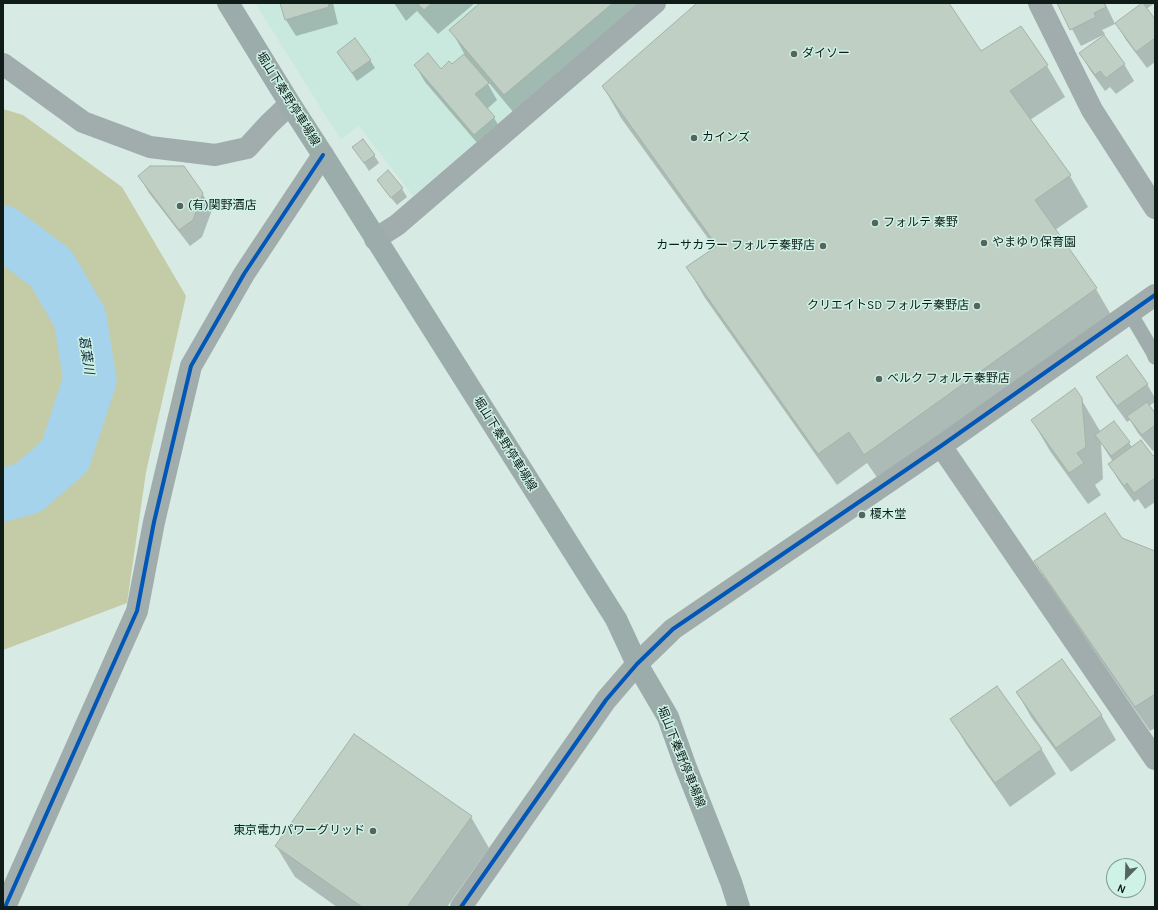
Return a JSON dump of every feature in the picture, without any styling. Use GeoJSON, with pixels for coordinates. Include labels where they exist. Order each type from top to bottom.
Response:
{"type":"FeatureCollection","features":[{"type":"Feature","properties":{"kind":"main road","name":"堀山下秦野停車場線"},"geometry":{"type":"LineString","coordinates":[[228,3],[375,239],[616,619],[637,664],[668,718],[731,882],[739,907]]}},
{"type":"Feature","properties":{"kind":"street"},"geometry":{"type":"LineString","coordinates":[[375,239],[397,225],[656,3]]}},
{"type":"Feature","properties":{"kind":"street"},"geometry":{"type":"LineString","coordinates":[[1040,3],[1092,110],[1155,208]]}},
{"type":"Feature","properties":{"kind":"street"},"geometry":{"type":"LineString","coordinates":[[3,64],[83,122],[150,147],[215,155],[248,148],[269,124],[290,104]]}},
{"type":"Feature","properties":{"kind":"street"},"geometry":{"type":"LineString","coordinates":[[5,907],[137,611],[154,522],[191,366],[244,274],[323,155]]}},
{"type":"Feature","properties":{"kind":"street"},"geometry":{"type":"LineString","coordinates":[[461,907],[606,700],[637,664],[673,629],[941,446],[1155,295]]}},
{"type":"Feature","properties":{"kind":"street"},"geometry":{"type":"LineString","coordinates":[[941,446],[1155,759]]}},
{"type":"Feature","properties":{"kind":"lane"},"geometry":{"type":"LineString","coordinates":[[1130,313],[1155,357]]}},
{"type":"Feature","properties":{"kind":"shaded area"},"geometry":{"type":"Polygon","coordinates":[[[255,3],[638,3],[413,196],[359,126],[341,139],[255,3]]]}},
{"type":"Feature","properties":{"kind":"shaded area"},"geometry":{"type":"Polygon","coordinates":[[[3,109],[23,115],[122,187],[186,296],[146,472],[127,603],[3,650],[3,109]]]}},
{"type":"Feature","properties":{"kind":"building"},"geometry":{"type":"Polygon","coordinates":[[[280,3],[328,3],[329,7],[285,20],[280,3]]]}},
{"type":"Feature","properties":{"kind":"building"},"geometry":{"type":"Polygon","coordinates":[[[417,3],[432,3],[424,10],[417,3]]]}},
{"type":"Feature","properties":{"kind":"building"},"geometry":{"type":"Polygon","coordinates":[[[480,3],[613,3],[504,95],[449,30],[480,3]]]}},
{"type":"Feature","properties":{"kind":"building","name":"フォルテ 秦野"},"geometry":{"type":"Polygon","coordinates":[[[697,3],[949,3],[981,51],[1021,26],[1048,65],[1010,91],[1071,175],[1035,200],[1097,288],[864,455],[849,432],[818,454],[686,267],[717,246],[602,86],[697,3]]]}},
{"type":"Feature","properties":{"kind":"building"},"geometry":{"type":"Polygon","coordinates":[[[1057,3],[1104,3],[1106,7],[1094,13],[1096,17],[1070,30],[1057,3]]]}},
{"type":"Feature","properties":{"kind":"building"},"geometry":{"type":"Polygon","coordinates":[[[1142,3],[1155,19],[1155,38],[1136,52],[1115,23],[1142,3]]]}},
{"type":"Feature","properties":{"kind":"building"},"geometry":{"type":"Polygon","coordinates":[[[1104,35],[1125,64],[1106,78],[1100,71],[1095,75],[1079,53],[1104,35]]]}},
{"type":"Feature","properties":{"kind":"building"},"geometry":{"type":"Polygon","coordinates":[[[355,38],[371,60],[352,73],[337,52],[355,38]]]}},
{"type":"Feature","properties":{"kind":"building"},"geometry":{"type":"Polygon","coordinates":[[[428,53],[441,69],[449,61],[452,64],[464,54],[489,83],[475,94],[495,117],[474,135],[414,65],[428,53]]]}},
{"type":"Feature","properties":{"kind":"building"},"geometry":{"type":"Polygon","coordinates":[[[363,139],[375,155],[364,163],[352,147],[363,139]]]}},
{"type":"Feature","properties":{"kind":"building","name":"(有)関野酒店"},"geometry":{"type":"Polygon","coordinates":[[[150,166],[184,166],[203,193],[193,220],[179,230],[138,176],[150,166]]]}},
{"type":"Feature","properties":{"kind":"building"},"geometry":{"type":"Polygon","coordinates":[[[388,170],[403,188],[391,198],[377,180],[388,170]]]}},
{"type":"Feature","properties":{"kind":"building"},"geometry":{"type":"Polygon","coordinates":[[[1127,355],[1148,384],[1117,406],[1096,377],[1127,355]]]}},
{"type":"Feature","properties":{"kind":"building"},"geometry":{"type":"Polygon","coordinates":[[[1075,388],[1082,398],[1086,447],[1077,453],[1084,463],[1069,473],[1031,420],[1075,388]]]}},
{"type":"Feature","properties":{"kind":"building"},"geometry":{"type":"Polygon","coordinates":[[[1147,402],[1155,413],[1155,425],[1142,435],[1127,416],[1147,402]]]}},
{"type":"Feature","properties":{"kind":"building"},"geometry":{"type":"Polygon","coordinates":[[[1114,421],[1130,442],[1111,456],[1095,435],[1114,421]]]}},
{"type":"Feature","properties":{"kind":"building"},"geometry":{"type":"Polygon","coordinates":[[[1141,440],[1153,456],[1155,455],[1155,478],[1134,493],[1127,483],[1124,486],[1108,464],[1141,440]]]}},
{"type":"Feature","properties":{"kind":"building"},"geometry":{"type":"Polygon","coordinates":[[[1105,513],[1122,538],[1155,551],[1155,694],[1135,707],[1034,561],[1105,513]]]}},
{"type":"Feature","properties":{"kind":"building"},"geometry":{"type":"Polygon","coordinates":[[[1062,659],[1102,715],[1056,748],[1016,692],[1062,659]]]}},
{"type":"Feature","properties":{"kind":"building"},"geometry":{"type":"Polygon","coordinates":[[[997,686],[1042,749],[995,783],[950,719],[997,686]]]}},
{"type":"Feature","properties":{"kind":"building","name":"東京電力パワーグリッド"},"geometry":{"type":"Polygon","coordinates":[[[354,734],[472,816],[407,907],[362,907],[275,846],[354,734]]]}},
{"type":"Feature","properties":{"kind":"waterway","name":"葛葉川"},"geometry":{"type":"LineString","coordinates":[[3,232],[51,268],[80,318],[90,380],[65,456],[28,488],[3,495]]}},
{"type":"Feature","properties":{"kind":"cycle path"},"geometry":{"type":"LineString","coordinates":[[5,907],[137,611],[154,522],[191,366],[244,274],[323,155]]}},
{"type":"Feature","properties":{"kind":"cycle path"},"geometry":{"type":"LineString","coordinates":[[461,907],[606,700],[637,664],[673,629],[941,446],[1155,295]]}},
{"type":"Feature","properties":{"kind":"place","name":"ダイソー"},"geometry":{"type":"Point","coordinates":[794,54]}},
{"type":"Feature","properties":{"kind":"place","name":"カインズ"},"geometry":{"type":"Point","coordinates":[694,138]}},
{"type":"Feature","properties":{"kind":"place","name":"(有)関野酒店"},"geometry":{"type":"Point","coordinates":[180,206]}},
{"type":"Feature","properties":{"kind":"place","name":"フォルテ 秦野"},"geometry":{"type":"Point","coordinates":[875,223]}},
{"type":"Feature","properties":{"kind":"place","name":"やまゆり保育園"},"geometry":{"type":"Point","coordinates":[984,243]}},
{"type":"Feature","properties":{"kind":"place","name":"カーサカラー フォルテ秦野店"},"geometry":{"type":"Point","coordinates":[823,246]}},
{"type":"Feature","properties":{"kind":"place","name":"クリエイトSD フォルテ秦野店"},"geometry":{"type":"Point","coordinates":[977,306]}},
{"type":"Feature","properties":{"kind":"place","name":"ベルク フォルテ秦野店"},"geometry":{"type":"Point","coordinates":[879,379]}},
{"type":"Feature","properties":{"kind":"place","name":"榎木堂"},"geometry":{"type":"Point","coordinates":[862,515]}},
{"type":"Feature","properties":{"kind":"place","name":"東京電力パワーグリッド"},"geometry":{"type":"Point","coordinates":[373,831]}}]}
